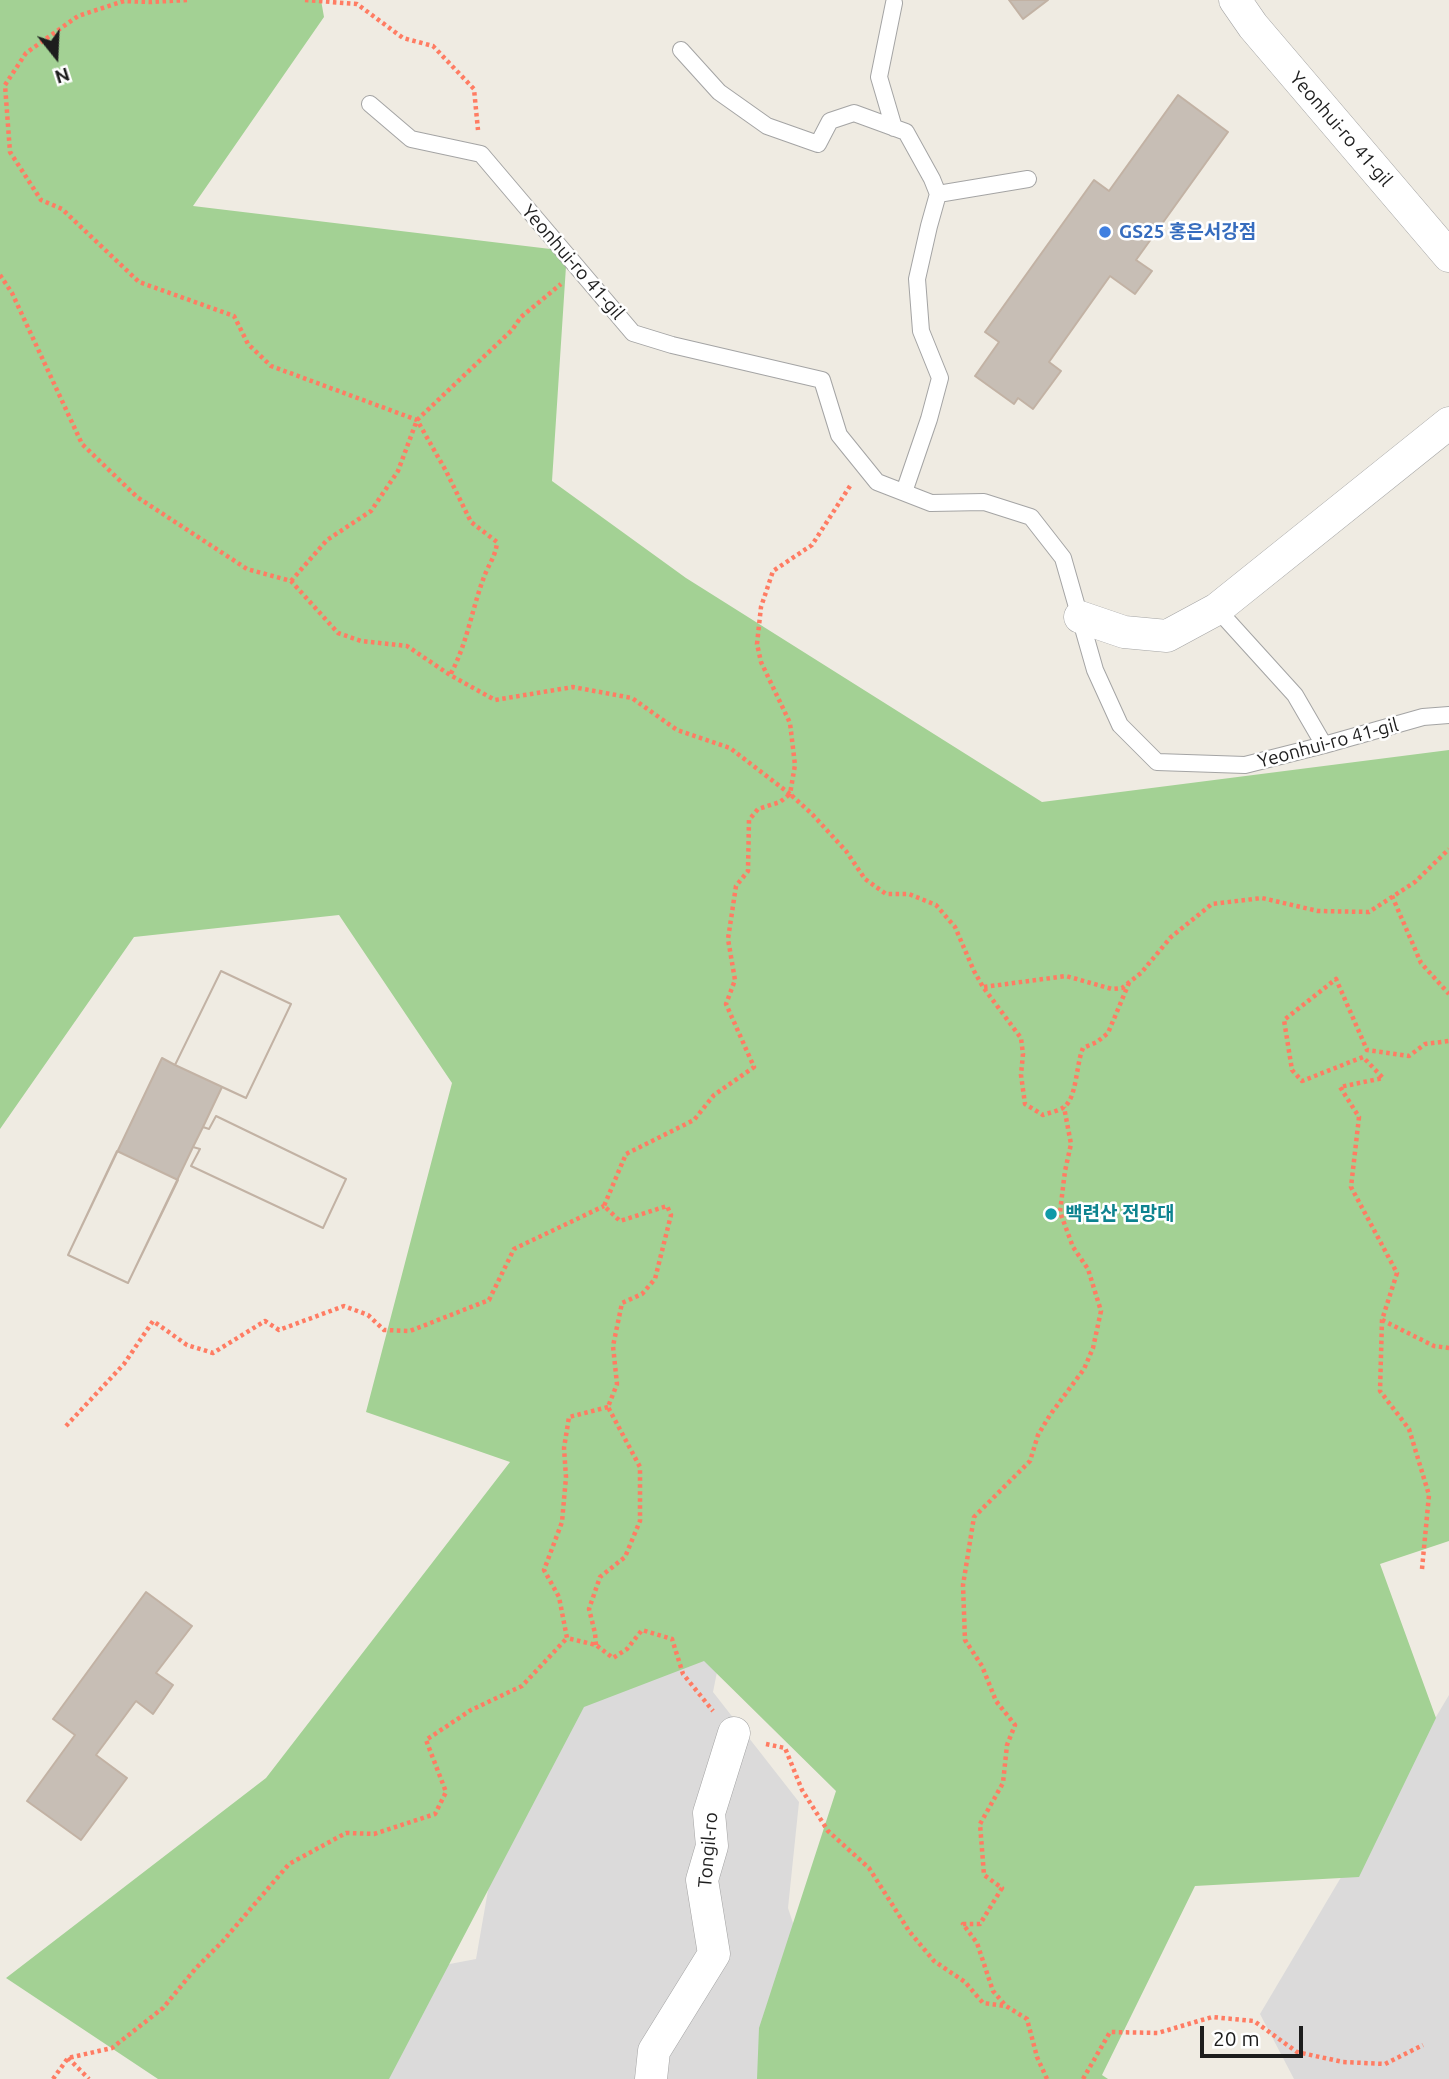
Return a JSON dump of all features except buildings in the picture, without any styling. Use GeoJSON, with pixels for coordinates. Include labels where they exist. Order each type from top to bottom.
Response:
{"type":"FeatureCollection","features":[{"type":"Feature","properties":{"kind":"street","name":"Yeonhui-ro 41-gil"},"geometry":{"type":"LineString","coordinates":[[1235,0],[1253,26],[1449,256]]}},
{"type":"Feature","properties":{"kind":"street"},"geometry":{"type":"LineString","coordinates":[[1080,617],[1124,632],[1167,636],[1217,609],[1449,423]]}},
{"type":"Feature","properties":{"kind":"street","name":"Tongil-ro"},"geometry":{"type":"LineString","coordinates":[[651,2079],[654,2051],[715,1954],[702,1880],[712,1846],[709,1813],[734,1732]]}},
{"type":"Feature","properties":{"kind":"lane"},"geometry":{"type":"LineString","coordinates":[[894,3],[879,77],[894,128]]}},
{"type":"Feature","properties":{"kind":"lane"},"geometry":{"type":"LineString","coordinates":[[681,50],[719,92],[766,126],[818,144],[830,121],[854,113],[906,132],[932,179],[939,194],[918,279],[921,331],[940,378],[904,492]]}},
{"type":"Feature","properties":{"kind":"lane"},"geometry":{"type":"LineString","coordinates":[[370,104],[411,139],[481,154]]}},
{"type":"Feature","properties":{"kind":"lane","name":"Yeonhui-ro 41-gil"},"geometry":{"type":"LineString","coordinates":[[481,154],[633,332],[672,345],[822,380],[839,435],[877,482],[931,503],[984,502],[1031,517],[1063,558],[1095,670],[1120,725],[1157,762],[1245,765],[1324,746],[1423,717],[1449,715]]}},
{"type":"Feature","properties":{"kind":"lane"},"geometry":{"type":"LineString","coordinates":[[939,194],[1028,179]]}},
{"type":"Feature","properties":{"kind":"lane"},"geometry":{"type":"LineString","coordinates":[[1217,609],[1295,695],[1324,746]]}},
{"type":"Feature","properties":{"kind":"path"},"geometry":{"type":"LineString","coordinates":[[187,0],[124,1],[78,16],[26,53],[5,85],[10,152],[41,200],[62,209],[139,282],[234,316],[248,344],[271,366],[417,420],[471,522],[497,542],[496,553],[486,572],[458,661],[450,675]]}},
{"type":"Feature","properties":{"kind":"path"},"geometry":{"type":"LineString","coordinates":[[305,0],[357,4],[403,38],[433,46],[474,89],[481,154]]}},
{"type":"Feature","properties":{"kind":"path"},"geometry":{"type":"LineString","coordinates":[[291,581],[327,540],[371,511],[398,471],[417,420],[512,330],[521,317],[578,269]]}},
{"type":"Feature","properties":{"kind":"path"},"geometry":{"type":"LineString","coordinates":[[0,275],[12,293],[82,444],[137,497],[247,569],[291,581],[338,633],[361,641],[407,646],[450,675],[495,700],[573,687],[632,698],[677,730],[730,748],[790,794],[846,851],[865,879],[886,894],[909,894],[936,905],[955,928],[983,987],[1021,1038],[1021,1075],[1025,1104],[1042,1115],[1064,1107],[1073,1094],[1078,1060],[1083,1048],[1108,1033],[1129,983]]}},
{"type":"Feature","properties":{"kind":"path"},"geometry":{"type":"LineString","coordinates":[[66,1426],[124,1364],[153,1321],[187,1345],[213,1353],[265,1321],[279,1330],[344,1306],[368,1315],[384,1330],[410,1331],[489,1300],[514,1250],[604,1206],[626,1154],[694,1120],[713,1095],[754,1067],[726,1004],[735,980],[728,939],[736,886],[748,871],[749,820],[758,809],[780,802],[790,794],[795,765],[790,723],[761,662],[757,644],[761,607],[773,571],[812,545],[863,466]]}},
{"type":"Feature","properties":{"kind":"path"},"geometry":{"type":"LineString","coordinates":[[983,987],[1066,976],[1112,989],[1122,988],[1141,973],[1171,937],[1212,904],[1262,898],[1318,911],[1369,912],[1415,882],[1449,849]]}},
{"type":"Feature","properties":{"kind":"path"},"geometry":{"type":"LineString","coordinates":[[1392,897],[1421,963],[1449,995]]}},
{"type":"Feature","properties":{"kind":"path"},"geometry":{"type":"LineString","coordinates":[[1422,1569],[1429,1495],[1409,1429],[1380,1391],[1382,1320],[1396,1273],[1352,1187],[1359,1117],[1340,1087],[1383,1077],[1363,1058],[1302,1081],[1292,1070],[1284,1020],[1336,979],[1367,1049],[1409,1056],[1425,1044],[1449,1041]]}},
{"type":"Feature","properties":{"kind":"path"},"geometry":{"type":"LineString","coordinates":[[1046,2079],[1027,2019],[1006,2006],[993,1991],[977,1944],[964,1924],[980,1924],[1002,1888],[984,1875],[979,1824],[1003,1783],[1007,1745],[1015,1725],[996,1700],[982,1667],[965,1640],[963,1585],[974,1517],[1030,1461],[1038,1435],[1084,1369],[1096,1336],[1101,1311],[1088,1269],[1073,1247],[1060,1212],[1071,1144],[1064,1107]]}},
{"type":"Feature","properties":{"kind":"path"},"geometry":{"type":"LineString","coordinates":[[596,1645],[596,1633],[589,1609],[594,1591],[600,1577],[625,1557],[640,1521],[640,1467],[608,1407],[617,1384],[613,1346],[622,1303],[642,1294],[655,1279],[671,1215],[667,1206],[620,1221],[604,1206]]}},
{"type":"Feature","properties":{"kind":"path"},"geometry":{"type":"LineString","coordinates":[[1382,1320],[1434,1346],[1449,1348]]}},
{"type":"Feature","properties":{"kind":"path"},"geometry":{"type":"LineString","coordinates":[[53,2079],[68,2058],[112,2048],[163,2008],[289,1864],[346,1833],[374,1834],[435,1814],[446,1792],[426,1740],[471,1710],[522,1686],[567,1639]]}},
{"type":"Feature","properties":{"kind":"path"},"geometry":{"type":"LineString","coordinates":[[1083,2079],[1110,2032],[1158,2033],[1212,2017],[1254,2021],[1297,2052],[1343,2062],[1385,2064],[1423,2045]]}},
{"type":"Feature","properties":{"kind":"path"},"geometry":{"type":"LineString","coordinates":[[68,2058],[89,2079]]}},
{"type":"Feature","properties":{"kind":"shaded area"},"geometry":{"type":"Polygon","coordinates":[[[672,1623],[722,1647],[713,1692],[799,1802],[788,1908],[829,2031],[776,2079],[302,2079],[302,1992],[476,1959],[508,1776],[672,1623]]]}},
{"type":"Feature","properties":{"kind":"shaded area"},"geometry":{"type":"Polygon","coordinates":[[[1449,1695],[1449,2079],[1294,2079],[1260,2014],[1449,1695]]]}},
{"type":"Feature","properties":{"kind":"green space"},"geometry":{"type":"Polygon","coordinates":[[[0,0],[321,0],[324,17],[193,206],[567,251],[552,481],[686,578],[1042,802],[1449,750],[1449,1541],[1380,1564],[1436,1718],[1359,1877],[1195,1886],[1102,2075],[1108,2079],[757,2079],[759,2028],[836,1791],[704,1661],[584,1707],[389,2079],[158,2079],[6,1978],[266,1778],[510,1462],[366,1412],[452,1083],[339,915],[134,937],[0,1129],[0,0]]]}},
{"type":"Feature","properties":{"kind":"place","name":"GS25 홍은서강점"},"geometry":{"type":"Point","coordinates":[1105,232]}},
{"type":"Feature","properties":{"kind":"place","name":"백련산 전망대"},"geometry":{"type":"Point","coordinates":[1051,1214]}}]}
